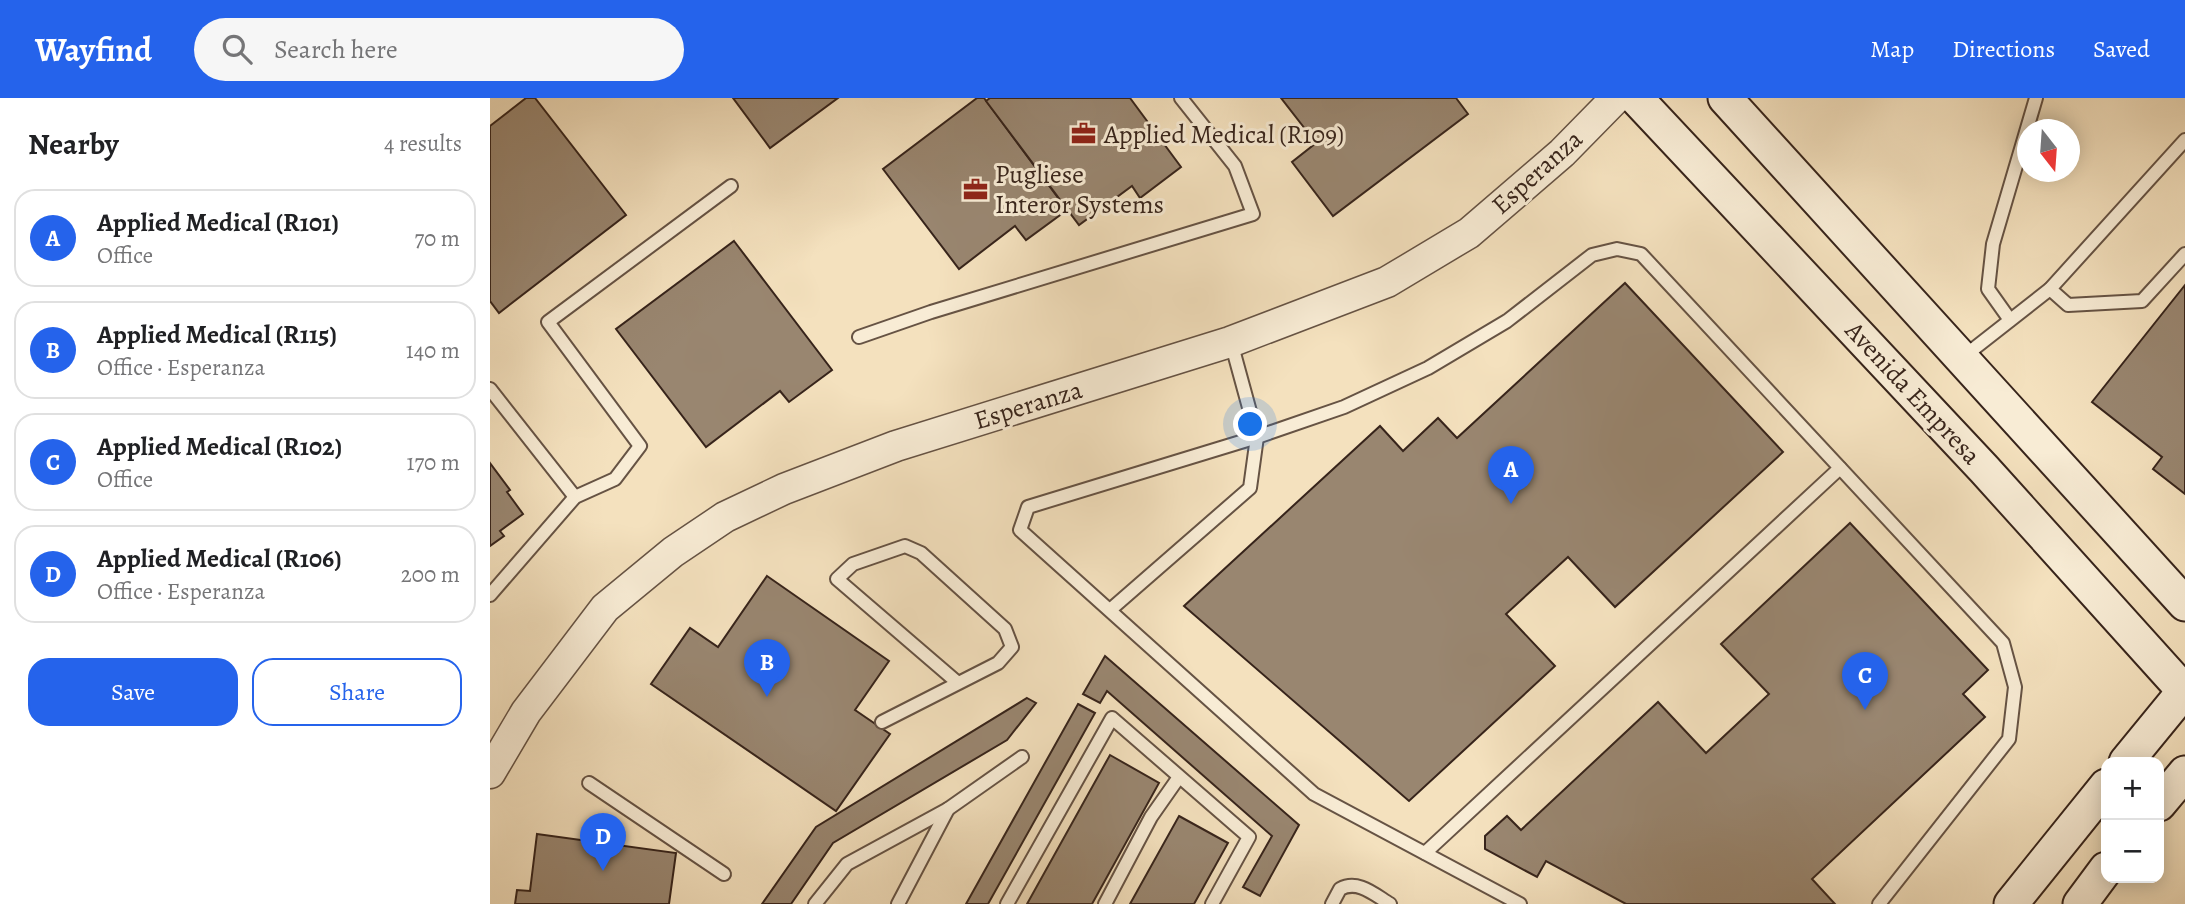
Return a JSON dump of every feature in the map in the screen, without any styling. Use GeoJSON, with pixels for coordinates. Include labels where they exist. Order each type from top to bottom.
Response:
{"type":"FeatureCollection","features":[{"type":"Feature","properties":{"kind":"main road","name":"Avenida Empresa"},"geometry":{"type":"LineString","coordinates":[[1636,98],[1975,459],[2185,691]]}},
{"type":"Feature","properties":{"kind":"main road"},"geometry":{"type":"LineString","coordinates":[[1725,98],[2185,604]]}},
{"type":"Feature","properties":{"kind":"main road"},"geometry":{"type":"LineString","coordinates":[[2130,757],[2185,691]]}},
{"type":"Feature","properties":{"kind":"main road"},"geometry":{"type":"LineString","coordinates":[[2164,798],[2185,773]]}},
{"type":"Feature","properties":{"kind":"main road"},"geometry":{"type":"LineString","coordinates":[[2011,904],[2101,792]]}},
{"type":"Feature","properties":{"kind":"main road"},"geometry":{"type":"LineString","coordinates":[[2080,904],[2101,876]]}},
{"type":"Feature","properties":{"kind":"street","name":"Esperanza"},"geometry":{"type":"LineString","coordinates":[[490,773],[526,712],[605,608],[673,552],[725,517],[784,489],[895,446],[1230,342],[1387,282],[1469,233],[1562,153],[1616,98]]}},
{"type":"Feature","properties":{"kind":"lane"},"geometry":{"type":"LineString","coordinates":[[859,337],[944,308],[1253,214],[1234,166],[1181,98]]}},
{"type":"Feature","properties":{"kind":"lane"},"geometry":{"type":"LineString","coordinates":[[2010,320],[1988,289],[1993,244],[2036,98]]}},
{"type":"Feature","properties":{"kind":"lane"},"geometry":{"type":"LineString","coordinates":[[1961,358],[2050,289],[2185,140]]}},
{"type":"Feature","properties":{"kind":"lane"},"geometry":{"type":"LineString","coordinates":[[490,595],[575,497],[615,479],[640,446],[548,322],[731,186]]}},
{"type":"Feature","properties":{"kind":"lane"},"geometry":{"type":"LineString","coordinates":[[1520,904],[1314,793],[1020,530],[1028,507],[1257,437],[1344,407],[1428,368],[1507,321],[1592,255],[1617,249],[1641,254],[2003,643],[2015,687],[2009,739],[1879,904]]}},
{"type":"Feature","properties":{"kind":"lane"},"geometry":{"type":"LineString","coordinates":[[2050,289],[2068,305],[2142,301],[2185,254]]}},
{"type":"Feature","properties":{"kind":"lane"},"geometry":{"type":"LineString","coordinates":[[1110,610],[1250,488],[1257,437],[1230,342]]}},
{"type":"Feature","properties":{"kind":"lane"},"geometry":{"type":"LineString","coordinates":[[490,388],[575,497]]}},
{"type":"Feature","properties":{"kind":"lane"},"geometry":{"type":"LineString","coordinates":[[1424,853],[1840,468]]}},
{"type":"Feature","properties":{"kind":"lane"},"geometry":{"type":"LineString","coordinates":[[882,722],[998,663],[1012,648],[1004,629],[921,553],[905,546],[853,564],[836,579],[958,683]]}},
{"type":"Feature","properties":{"kind":"lane"},"geometry":{"type":"LineString","coordinates":[[1007,904],[1112,718],[1249,837],[1212,904]]}},
{"type":"Feature","properties":{"kind":"lane"},"geometry":{"type":"LineString","coordinates":[[815,904],[847,864],[948,809],[1022,757]]}},
{"type":"Feature","properties":{"kind":"lane"},"geometry":{"type":"LineString","coordinates":[[1105,904],[1151,817],[1179,777]]}},
{"type":"Feature","properties":{"kind":"lane"},"geometry":{"type":"LineString","coordinates":[[589,783],[724,874]]}},
{"type":"Feature","properties":{"kind":"lane"},"geometry":{"type":"LineString","coordinates":[[898,904],[948,809]]}},
{"type":"Feature","properties":{"kind":"lane"},"geometry":{"type":"LineString","coordinates":[[1332,904],[1340,889],[1352,885],[1363,887],[1390,904]]}},
{"type":"Feature","properties":{"kind":"building"},"geometry":{"type":"Polygon","coordinates":[[[526,98],[535,98],[626,215],[499,313],[490,301],[490,126],[526,98]]]}},
{"type":"Feature","properties":{"kind":"building"},"geometry":{"type":"Polygon","coordinates":[[[733,98],[838,98],[770,148],[733,98]]]}},
{"type":"Feature","properties":{"kind":"building","name":"Pugliese Interor Systems"},"geometry":{"type":"Polygon","coordinates":[[[977,98],[984,98],[1067,210],[1026,240],[1015,226],[959,269],[883,169],[977,98]]]}},
{"type":"Feature","properties":{"kind":"building","name":"Applied Medical (R109)"},"geometry":{"type":"Polygon","coordinates":[[[990,98],[1130,98],[1181,167],[1140,198],[1132,186],[1079,225],[986,101],[990,98]]]}},
{"type":"Feature","properties":{"kind":"building"},"geometry":{"type":"Polygon","coordinates":[[[1281,98],[1456,98],[1468,114],[1333,216],[1292,162],[1316,143],[1281,98]]]}},
{"type":"Feature","properties":{"kind":"building"},"geometry":{"type":"Polygon","coordinates":[[[734,241],[832,370],[789,402],[780,391],[706,447],[616,329],[734,241]]]}},
{"type":"Feature","properties":{"kind":"building"},"geometry":{"type":"Polygon","coordinates":[[[1625,283],[1783,452],[1615,607],[1568,557],[1506,614],[1555,666],[1409,801],[1184,606],[1380,426],[1403,451],[1438,418],[1457,438],[1625,283]]]}},
{"type":"Feature","properties":{"kind":"building"},"geometry":{"type":"Polygon","coordinates":[[[2185,285],[2185,494],[2153,469],[2162,457],[2092,402],[2185,285]]]}},
{"type":"Feature","properties":{"kind":"building"},"geometry":{"type":"Polygon","coordinates":[[[490,463],[510,490],[507,492],[523,514],[500,531],[504,536],[490,546],[490,463]]]}},
{"type":"Feature","properties":{"kind":"building"},"geometry":{"type":"Polygon","coordinates":[[[1850,523],[1988,670],[1963,694],[1985,717],[1812,879],[1835,904],[1626,904],[1546,861],[1537,877],[1485,849],[1485,836],[1507,816],[1521,830],[1658,702],[1706,753],[1769,694],[1721,644],[1850,523]]]}},
{"type":"Feature","properties":{"kind":"building"},"geometry":{"type":"Polygon","coordinates":[[[767,576],[889,661],[855,710],[890,734],[836,811],[651,684],[690,628],[718,647],[767,576]]]}},
{"type":"Feature","properties":{"kind":"building"},"geometry":{"type":"Polygon","coordinates":[[[1105,656],[1299,825],[1260,896],[1243,887],[1272,836],[1107,691],[1100,703],[1083,694],[1105,656]]]}},
{"type":"Feature","properties":{"kind":"building"},"geometry":{"type":"Polygon","coordinates":[[[1027,698],[1036,703],[1007,740],[833,843],[791,904],[762,904],[816,827],[1027,698]]]}},
{"type":"Feature","properties":{"kind":"building"},"geometry":{"type":"Polygon","coordinates":[[[1078,704],[1095,713],[988,904],[966,904],[1078,704]]]}},
{"type":"Feature","properties":{"kind":"building"},"geometry":{"type":"Polygon","coordinates":[[[1110,755],[1159,783],[1092,904],[1027,904],[1110,755]]]}},
{"type":"Feature","properties":{"kind":"building"},"geometry":{"type":"Polygon","coordinates":[[[1179,816],[1228,843],[1194,904],[1130,904],[1179,816]]]}},
{"type":"Feature","properties":{"kind":"building"},"geometry":{"type":"Polygon","coordinates":[[[537,834],[676,853],[669,904],[515,904],[517,890],[530,891],[537,834]]]}},
{"type":"Feature","properties":{"kind":"place","name":"Applied Medical (R109)"},"geometry":{"type":"Point","coordinates":[1084,134]}},
{"type":"Feature","properties":{"kind":"place","name":"Pugliese Interor Systems"},"geometry":{"type":"Point","coordinates":[975,189]}},
{"type":"Feature","properties":{"kind":"place","name":"Applied Medical (R101)"},"geometry":{"type":"Point","coordinates":[1511,504]}},
{"type":"Feature","properties":{"kind":"place","name":"Applied Medical (R115)"},"geometry":{"type":"Point","coordinates":[767,697]}},
{"type":"Feature","properties":{"kind":"place","name":"Applied Medical (R102)"},"geometry":{"type":"Point","coordinates":[1865,710]}},
{"type":"Feature","properties":{"kind":"place","name":"Applied Medical (R106)"},"geometry":{"type":"Point","coordinates":[603,871]}}]}
